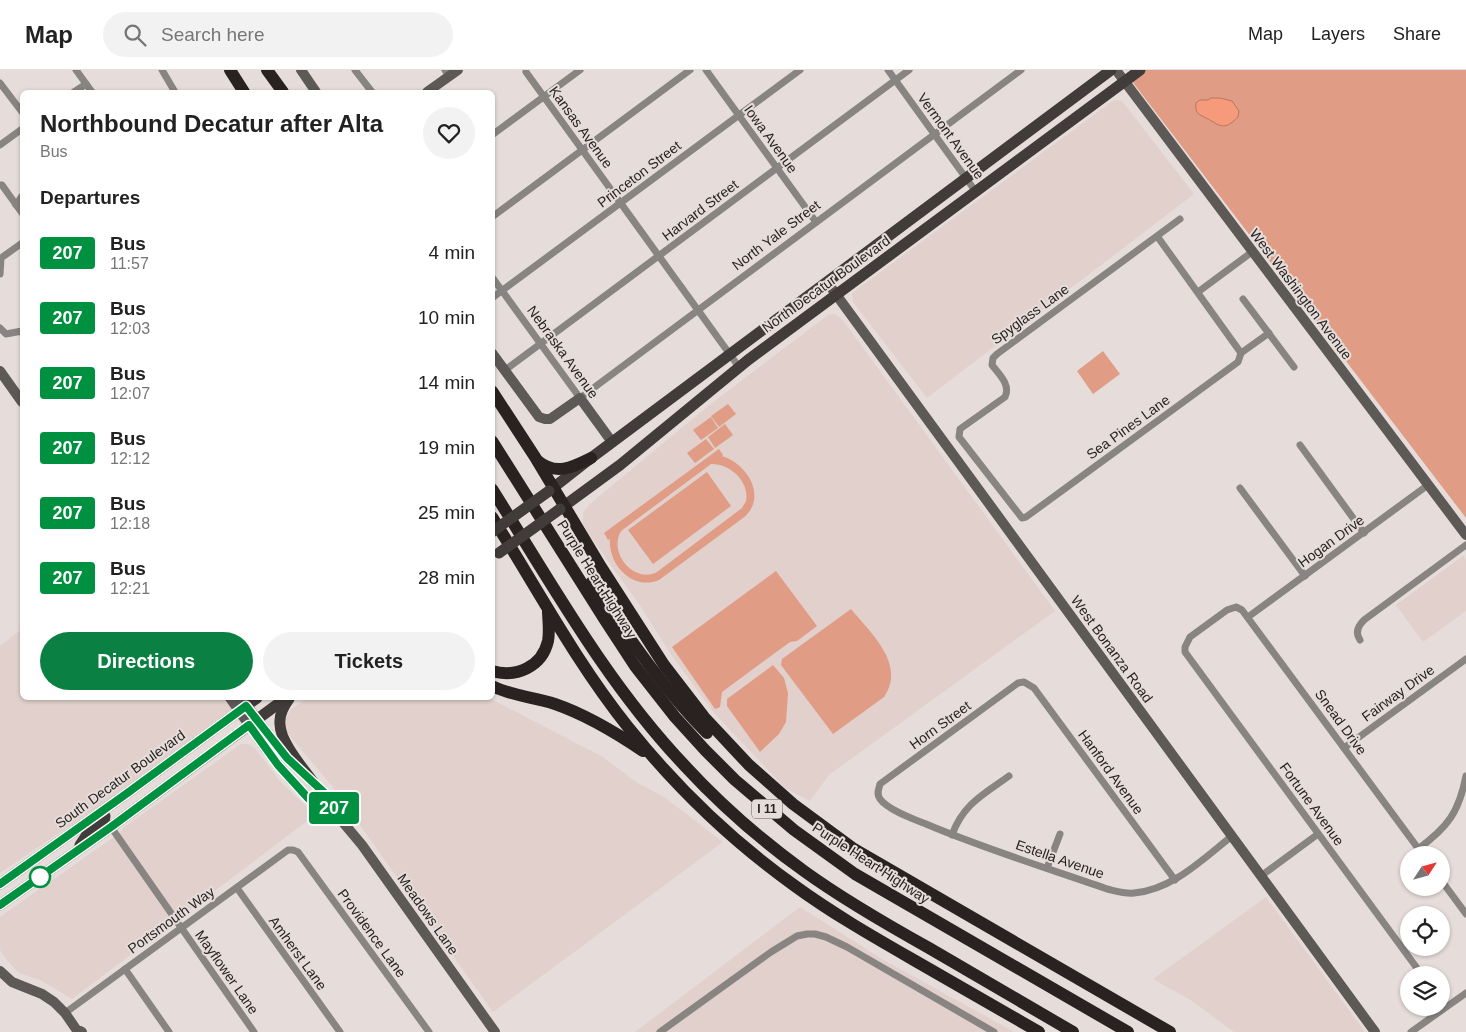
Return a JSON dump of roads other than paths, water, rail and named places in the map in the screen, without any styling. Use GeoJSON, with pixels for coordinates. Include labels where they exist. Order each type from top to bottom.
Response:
{"type":"FeatureCollection","features":[{"type":"Feature","properties":{"kind":"highway"},"geometry":{"type":"LineString","coordinates":[[223,70],[234,90]]}},
{"type":"Feature","properties":{"kind":"highway"},"geometry":{"type":"LineString","coordinates":[[230,70],[243,90]]}},
{"type":"Feature","properties":{"kind":"highway"},"geometry":{"type":"LineString","coordinates":[[260,70],[273,90]]}},
{"type":"Feature","properties":{"kind":"highway"},"geometry":{"type":"LineString","coordinates":[[267,70],[282,90]]}},
{"type":"Feature","properties":{"kind":"highway"},"geometry":{"type":"LineString","coordinates":[[495,396],[535,457],[551,490],[667,670],[711,725],[765,780],[817,822],[864,856],[1165,1030]]}},
{"type":"Feature","properties":{"kind":"highway","name":"Purple Heart Highway"},"geometry":{"type":"LineString","coordinates":[[495,446],[635,666],[690,734],[744,788],[802,837],[860,877],[1128,1032]]}},
{"type":"Feature","properties":{"kind":"highway"},"geometry":{"type":"LineString","coordinates":[[535,457],[544,465],[556,469],[570,467],[591,458]]}},
{"type":"Feature","properties":{"kind":"highway"},"geometry":{"type":"LineString","coordinates":[[512,473],[670,691],[714,739],[746,768],[765,780]]}},
{"type":"Feature","properties":{"kind":"highway","name":"I 11"},"geometry":{"type":"LineString","coordinates":[[495,494],[615,681],[669,749],[722,804],[779,853],[837,894],[1073,1032]]}},
{"type":"Feature","properties":{"kind":"highway"},"geometry":{"type":"LineString","coordinates":[[495,522],[575,652],[629,728],[687,793],[731,835],[799,889],[859,928],[1039,1032]]}},
{"type":"Feature","properties":{"kind":"highway"},"geometry":{"type":"LineString","coordinates":[[495,671],[505,673],[518,672],[528,668],[538,660],[545,650],[548,638],[548,607]]}},
{"type":"Feature","properties":{"kind":"highway"},"geometry":{"type":"LineString","coordinates":[[495,687],[552,703],[578,713],[614,732],[657,761]]}},
{"type":"Feature","properties":{"kind":"main road","name":"North Decatur Boulevard"},"geometry":{"type":"LineString","coordinates":[[495,530],[551,490],[612,442],[1111,70]]}},
{"type":"Feature","properties":{"kind":"main road","name":"North Decatur Boulevard"},"geometry":{"type":"LineString","coordinates":[[496,556],[628,458],[739,367],[1140,70]]}},
{"type":"Feature","properties":{"kind":"main road"},"geometry":{"type":"LineString","coordinates":[[0,905],[75,853],[285,700]]}},
{"type":"Feature","properties":{"kind":"main road"},"geometry":{"type":"LineString","coordinates":[[287,700],[280,721],[281,731],[286,742],[313,782]]}},
{"type":"Feature","properties":{"kind":"main road","name":"South Decatur Boulevard"},"geometry":{"type":"LineString","coordinates":[[0,884],[145,781],[242,705]]}},
{"type":"Feature","properties":{"kind":"main road"},"geometry":{"type":"LineString","coordinates":[[111,827],[109,820],[112,814],[121,808],[145,781]]}},
{"type":"Feature","properties":{"kind":"main road"},"geometry":{"type":"LineString","coordinates":[[75,853],[88,833],[104,822],[105,816],[102,812]]}},
{"type":"Feature","properties":{"kind":"street"},"geometry":{"type":"LineString","coordinates":[[76,70],[90,90]]}},
{"type":"Feature","properties":{"kind":"street"},"geometry":{"type":"LineString","coordinates":[[162,70],[174,90]]}},
{"type":"Feature","properties":{"kind":"street"},"geometry":{"type":"LineString","coordinates":[[301,70],[315,90]]}},
{"type":"Feature","properties":{"kind":"street"},"geometry":{"type":"LineString","coordinates":[[355,70],[370,90]]}},
{"type":"Feature","properties":{"kind":"street"},"geometry":{"type":"LineString","coordinates":[[495,133],[580,70]]}},
{"type":"Feature","properties":{"kind":"street"},"geometry":{"type":"LineString","coordinates":[[495,214],[690,70]]}},
{"type":"Feature","properties":{"kind":"street","name":"Iowa Avenue"},"geometry":{"type":"LineString","coordinates":[[706,70],[816,222]]}},
{"type":"Feature","properties":{"kind":"street","name":"Princeton Street"},"geometry":{"type":"LineString","coordinates":[[495,296],[800,70]]}},
{"type":"Feature","properties":{"kind":"street","name":"Vermont Avenue"},"geometry":{"type":"LineString","coordinates":[[888,70],[976,192]]}},
{"type":"Feature","properties":{"kind":"street","name":"Harvard Street"},"geometry":{"type":"LineString","coordinates":[[505,370],[910,70]]}},
{"type":"Feature","properties":{"kind":"street","name":"North Yale Street"},"geometry":{"type":"LineString","coordinates":[[505,370],[537,414],[545,419],[552,418],[1021,70]]}},
{"type":"Feature","properties":{"kind":"street","name":"West Washington Avenue"},"geometry":{"type":"LineString","coordinates":[[1116,70],[1466,535]]}},
{"type":"Feature","properties":{"kind":"street"},"geometry":{"type":"LineString","coordinates":[[429,90],[450,72]]}},
{"type":"Feature","properties":{"kind":"street","name":"Kansas Avenue"},"geometry":{"type":"LineString","coordinates":[[526,72],[739,367]]}},
{"type":"Feature","properties":{"kind":"street"},"geometry":{"type":"LineString","coordinates":[[0,83],[20,109]]}},
{"type":"Feature","properties":{"kind":"street"},"geometry":{"type":"LineString","coordinates":[[77,90],[86,84]]}},
{"type":"Feature","properties":{"kind":"street"},"geometry":{"type":"LineString","coordinates":[[0,145],[20,130]]}},
{"type":"Feature","properties":{"kind":"street"},"geometry":{"type":"LineString","coordinates":[[0,185],[2,185],[20,210]]}},
{"type":"Feature","properties":{"kind":"street"},"geometry":{"type":"LineString","coordinates":[[16,205],[20,199]]}},
{"type":"Feature","properties":{"kind":"street","name":"Spyglass Lane"},"geometry":{"type":"LineString","coordinates":[[1025,518],[1020,516],[959,437],[960,429],[1005,397],[1008,392],[1007,386],[992,365],[993,358],[1180,218]]}},
{"type":"Feature","properties":{"kind":"street"},"geometry":{"type":"LineString","coordinates":[[1157,236],[1241,353]]}},
{"type":"Feature","properties":{"kind":"street"},"geometry":{"type":"LineString","coordinates":[[0,274],[1,258],[20,244]]}},
{"type":"Feature","properties":{"kind":"street"},"geometry":{"type":"LineString","coordinates":[[1198,292],[1252,252]]}},
{"type":"Feature","properties":{"kind":"street","name":"Nebraska Avenue"},"geometry":{"type":"LineString","coordinates":[[495,281],[612,442]]}},
{"type":"Feature","properties":{"kind":"street","name":"West Bonanza Road"},"geometry":{"type":"LineString","coordinates":[[827,282],[1376,1032]]}},
{"type":"Feature","properties":{"kind":"street"},"geometry":{"type":"LineString","coordinates":[[1243,299],[1294,367]]}},
{"type":"Feature","properties":{"kind":"street"},"geometry":{"type":"LineString","coordinates":[[0,328],[6,334],[20,331]]}},
{"type":"Feature","properties":{"kind":"street","name":"Sea Pines Lane"},"geometry":{"type":"LineString","coordinates":[[1025,518],[1238,362],[1241,353],[1269,333]]}},
{"type":"Feature","properties":{"kind":"street"},"geometry":{"type":"LineString","coordinates":[[495,356],[505,370]]}},
{"type":"Feature","properties":{"kind":"street"},"geometry":{"type":"LineString","coordinates":[[0,371],[20,399]]}},
{"type":"Feature","properties":{"kind":"street"},"geometry":{"type":"LineString","coordinates":[[1300,445],[1364,533]]}},
{"type":"Feature","properties":{"kind":"street","name":"Hogan Drive"},"geometry":{"type":"LineString","coordinates":[[1248,617],[1428,485]]}},
{"type":"Feature","properties":{"kind":"street"},"geometry":{"type":"LineString","coordinates":[[1240,488],[1305,576]]}},
{"type":"Feature","properties":{"kind":"street"},"geometry":{"type":"LineString","coordinates":[[1360,640],[1357,632],[1359,625],[1364,620],[1466,544]]}},
{"type":"Feature","properties":{"kind":"street","name":"Snead Drive"},"geometry":{"type":"LineString","coordinates":[[1185,647],[1190,637],[1227,610],[1236,608],[1242,610],[1417,846]]}},
{"type":"Feature","properties":{"kind":"street","name":"Fortune Avenue"},"geometry":{"type":"LineString","coordinates":[[1185,647],[1185,652],[1415,966]]}},
{"type":"Feature","properties":{"kind":"street","name":"Fairway Drive"},"geometry":{"type":"LineString","coordinates":[[1344,748],[1466,659]]}},
{"type":"Feature","properties":{"kind":"street","name":"Horn Street"},"geometry":{"type":"LineString","coordinates":[[878,793],[880,784],[1018,683],[1024,682]]}},
{"type":"Feature","properties":{"kind":"street","name":"Hanford Avenue"},"geometry":{"type":"LineString","coordinates":[[1024,682],[1034,688],[1175,880]]}},
{"type":"Feature","properties":{"kind":"street","name":"Meadows Lane"},"geometry":{"type":"LineString","coordinates":[[242,705],[274,761],[321,810],[336,814]]}},
{"type":"Feature","properties":{"kind":"street","name":"Meadows Lane"},"geometry":{"type":"LineString","coordinates":[[253,722],[287,758],[331,799],[336,814],[362,845],[495,1032]]}},
{"type":"Feature","properties":{"kind":"street"},"geometry":{"type":"LineString","coordinates":[[952,835],[963,812],[970,804],[1009,776]]}},
{"type":"Feature","properties":{"kind":"street"},"geometry":{"type":"LineString","coordinates":[[1427,846],[1452,817],[1462,795],[1466,776]]}},
{"type":"Feature","properties":{"kind":"street","name":"Estella Avenue"},"geometry":{"type":"LineString","coordinates":[[878,793],[879,798],[886,805],[952,835],[1107,889],[1124,893],[1155,889],[1175,880],[1232,836]]}},
{"type":"Feature","properties":{"kind":"street","name":"Mayflower Lane"},"geometry":{"type":"LineString","coordinates":[[111,827],[254,1032]]}},
{"type":"Feature","properties":{"kind":"street"},"geometry":{"type":"LineString","coordinates":[[1047,868],[1060,834]]}},
{"type":"Feature","properties":{"kind":"street"},"geometry":{"type":"LineString","coordinates":[[1260,876],[1318,834]]}},
{"type":"Feature","properties":{"kind":"street","name":"Portsmouth Way"},"geometry":{"type":"LineString","coordinates":[[65,1013],[288,850],[293,850]]}},
{"type":"Feature","properties":{"kind":"street","name":"Providence Lane"},"geometry":{"type":"LineString","coordinates":[[293,850],[298,852],[429,1032]]}},
{"type":"Feature","properties":{"kind":"street","name":"Amherst Lane"},"geometry":{"type":"LineString","coordinates":[[236,888],[340,1032]]}},
{"type":"Feature","properties":{"kind":"street"},"geometry":{"type":"LineString","coordinates":[[1450,890],[1464,906],[1466,914]]}},
{"type":"Feature","properties":{"kind":"street"},"geometry":{"type":"LineString","coordinates":[[660,1032],[786,942],[797,936],[807,934],[826,937],[847,947],[994,1032]]}},
{"type":"Feature","properties":{"kind":"street"},"geometry":{"type":"LineString","coordinates":[[125,968],[169,1032]]}},
{"type":"Feature","properties":{"kind":"street"},"geometry":{"type":"LineString","coordinates":[[0,971],[12,982],[49,998],[65,1013],[78,1031]]}},
{"type":"Feature","properties":{"kind":"street"},"geometry":{"type":"LineString","coordinates":[[1450,1001],[1466,993]]}},
{"type":"Feature","properties":{"kind":"street"},"geometry":{"type":"LineString","coordinates":[[1411,1032],[1429,1016]]}}]}
